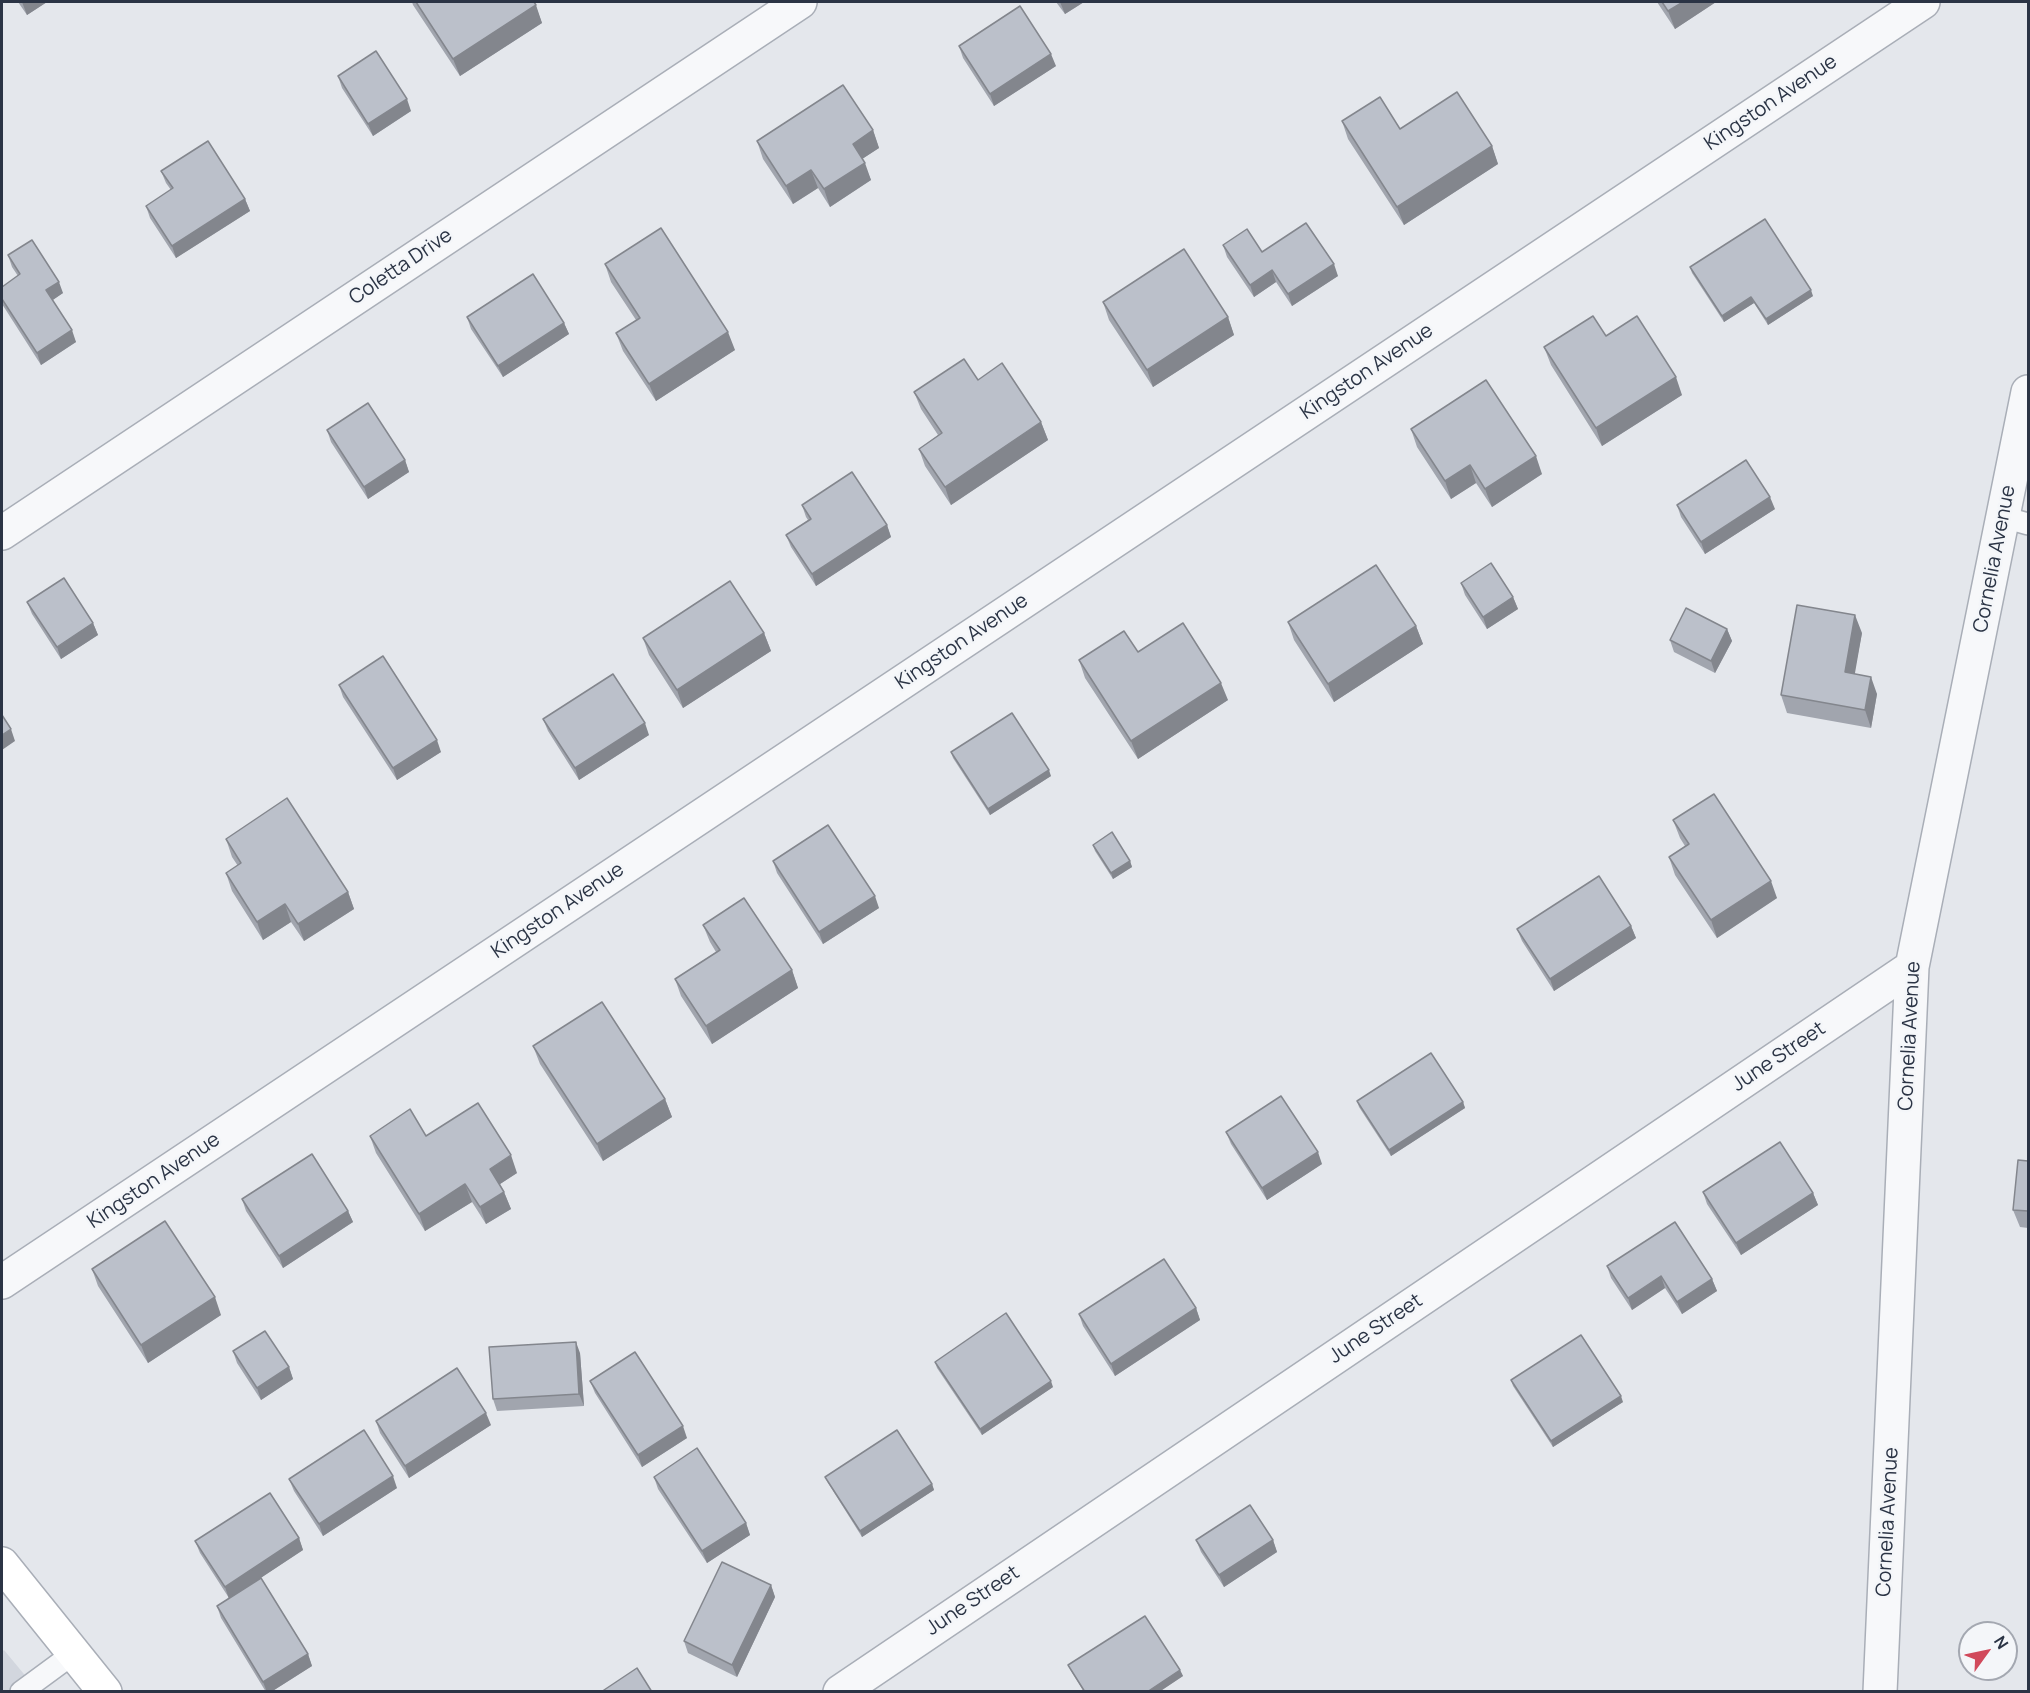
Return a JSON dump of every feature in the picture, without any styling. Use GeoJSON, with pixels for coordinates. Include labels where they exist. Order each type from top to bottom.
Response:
{"type":"FeatureCollection","features":[{"type":"Feature","properties":{"kind":"street","name":"Coletta Drive"},"geometry":{"type":"LineString","coordinates":[[2,533],[800,2]]}},
{"type":"Feature","properties":{"kind":"street","name":"Kingston Avenue"},"geometry":{"type":"LineString","coordinates":[[2,1282],[1923,2]]}},
{"type":"Feature","properties":{"kind":"street","name":"Cornelia Avenue"},"geometry":{"type":"LineString","coordinates":[[1880,1692],[1912,968],[2016,520],[2028,392]]}},
{"type":"Feature","properties":{"kind":"street","name":"June Street"},"geometry":{"type":"LineString","coordinates":[[840,1692],[1912,968]]}},
{"type":"Feature","properties":{"kind":"street"},"geometry":{"type":"LineString","coordinates":[[2,1564],[105,1692]]}},
{"type":"Feature","properties":{"kind":"lane"},"geometry":{"type":"LineString","coordinates":[[21,1692],[74,1653]]}},
{"type":"Feature","properties":{"kind":"shaded area"},"geometry":{"type":"Polygon","coordinates":[[[4,1650],[38,1691],[2,1692],[2,1652],[4,1650]]]}},
{"type":"Feature","properties":{"kind":"building"},"geometry":{"type":"Polygon","coordinates":[[[416,2],[534,2],[536,5],[453,59],[416,2]]]}},
{"type":"Feature","properties":{"kind":"building"},"geometry":{"type":"Polygon","coordinates":[[[1662,2],[1683,2],[1668,11],[1662,2]]]}},
{"type":"Feature","properties":{"kind":"building"},"geometry":{"type":"Polygon","coordinates":[[[1020,6],[1051,54],[990,94],[959,46],[1020,6]]]}},
{"type":"Feature","properties":{"kind":"building"},"geometry":{"type":"Polygon","coordinates":[[[376,51],[407,99],[368,124],[338,76],[376,51]]]}},
{"type":"Feature","properties":{"kind":"building"},"geometry":{"type":"Polygon","coordinates":[[[843,85],[873,130],[853,144],[865,163],[824,189],[811,170],[786,186],[757,141],[843,85]]]}},
{"type":"Feature","properties":{"kind":"building"},"geometry":{"type":"Polygon","coordinates":[[[1457,92],[1492,146],[1397,207],[1342,121],[1380,97],[1400,129],[1457,92]]]}},
{"type":"Feature","properties":{"kind":"building"},"geometry":{"type":"Polygon","coordinates":[[[208,141],[245,199],[172,246],[146,206],[173,188],[161,171],[208,141]]]}},
{"type":"Feature","properties":{"kind":"building"},"geometry":{"type":"Polygon","coordinates":[[[1765,219],[1811,290],[1766,319],[1751,297],[1722,316],[1690,267],[1765,219]]]}},
{"type":"Feature","properties":{"kind":"building"},"geometry":{"type":"Polygon","coordinates":[[[1306,223],[1334,264],[1288,294],[1272,270],[1250,285],[1223,245],[1247,229],[1262,252],[1306,223]]]}},
{"type":"Feature","properties":{"kind":"building"},"geometry":{"type":"Polygon","coordinates":[[[661,228],[728,332],[649,384],[616,333],[640,318],[605,264],[661,228]]]}},
{"type":"Feature","properties":{"kind":"building"},"geometry":{"type":"Polygon","coordinates":[[[32,240],[59,282],[46,290],[72,330],[37,353],[2,299],[2,287],[20,274],[8,255],[32,240]]]}},
{"type":"Feature","properties":{"kind":"building"},"geometry":{"type":"Polygon","coordinates":[[[1184,249],[1228,317],[1147,370],[1103,302],[1184,249]]]}},
{"type":"Feature","properties":{"kind":"building"},"geometry":{"type":"Polygon","coordinates":[[[533,274],[564,323],[498,366],[467,317],[533,274]]]}},
{"type":"Feature","properties":{"kind":"building"},"geometry":{"type":"Polygon","coordinates":[[[1593,316],[1606,336],[1637,316],[1676,377],[1596,428],[1544,347],[1593,316]]]}},
{"type":"Feature","properties":{"kind":"building"},"geometry":{"type":"Polygon","coordinates":[[[964,359],[978,380],[1002,363],[1041,422],[945,487],[919,449],[942,433],[914,392],[964,359]]]}},
{"type":"Feature","properties":{"kind":"building"},"geometry":{"type":"Polygon","coordinates":[[[1486,380],[1536,456],[1485,489],[1470,465],[1445,481],[1411,429],[1486,380]]]}},
{"type":"Feature","properties":{"kind":"building"},"geometry":{"type":"Polygon","coordinates":[[[368,403],[405,460],[364,487],[327,430],[368,403]]]}},
{"type":"Feature","properties":{"kind":"building"},"geometry":{"type":"Polygon","coordinates":[[[1746,460],[1770,497],[1701,542],[1677,505],[1746,460]]]}},
{"type":"Feature","properties":{"kind":"building"},"geometry":{"type":"Polygon","coordinates":[[[852,472],[887,525],[812,574],[786,535],[811,519],[802,505],[852,472]]]}},
{"type":"Feature","properties":{"kind":"building"},"geometry":{"type":"Polygon","coordinates":[[[1491,563],[1513,597],[1483,617],[1461,583],[1491,563]]]}},
{"type":"Feature","properties":{"kind":"building"},"geometry":{"type":"Polygon","coordinates":[[[1376,565],[1416,626],[1328,684],[1288,622],[1376,565]]]}},
{"type":"Feature","properties":{"kind":"building"},"geometry":{"type":"Polygon","coordinates":[[[64,578],[93,623],[57,647],[27,602],[64,578]]]}},
{"type":"Feature","properties":{"kind":"building"},"geometry":{"type":"Polygon","coordinates":[[[730,581],[764,633],[677,690],[643,638],[730,581]]]}},
{"type":"Feature","properties":{"kind":"building"},"geometry":{"type":"Polygon","coordinates":[[[1797,605],[1855,615],[1845,672],[1871,677],[1865,710],[1781,695],[1797,605]]]}},
{"type":"Feature","properties":{"kind":"building"},"geometry":{"type":"Polygon","coordinates":[[[1686,608],[1727,629],[1711,661],[1670,640],[1686,608]]]}},
{"type":"Feature","properties":{"kind":"building"},"geometry":{"type":"Polygon","coordinates":[[[1183,623],[1221,683],[1131,741],[1079,660],[1124,631],[1138,652],[1183,623]]]}},
{"type":"Feature","properties":{"kind":"building"},"geometry":{"type":"Polygon","coordinates":[[[383,656],[437,740],[393,768],[339,685],[383,656]]]}},
{"type":"Feature","properties":{"kind":"building"},"geometry":{"type":"Polygon","coordinates":[[[613,674],[645,723],[575,768],[543,719],[613,674]]]}},
{"type":"Feature","properties":{"kind":"building"},"geometry":{"type":"Polygon","coordinates":[[[1012,713],[1049,770],[988,809],[951,752],[1012,713]]]}},
{"type":"Feature","properties":{"kind":"building"},"geometry":{"type":"Polygon","coordinates":[[[2,715],[11,729],[2,735],[2,715]]]}},
{"type":"Feature","properties":{"kind":"building"},"geometry":{"type":"Polygon","coordinates":[[[1714,794],[1771,881],[1711,920],[1669,857],[1689,844],[1673,820],[1714,794]]]}},
{"type":"Feature","properties":{"kind":"building"},"geometry":{"type":"Polygon","coordinates":[[[287,798],[348,892],[298,924],[285,904],[257,922],[226,873],[241,863],[226,839],[287,798]]]}},
{"type":"Feature","properties":{"kind":"building"},"geometry":{"type":"Polygon","coordinates":[[[828,825],[875,896],[819,932],[773,861],[828,825]]]}},
{"type":"Feature","properties":{"kind":"building"},"geometry":{"type":"Polygon","coordinates":[[[1112,832],[1130,861],[1111,873],[1093,845],[1112,832]]]}},
{"type":"Feature","properties":{"kind":"building"},"geometry":{"type":"Polygon","coordinates":[[[1599,876],[1631,926],[1550,979],[1517,929],[1599,876]]]}},
{"type":"Feature","properties":{"kind":"building"},"geometry":{"type":"Polygon","coordinates":[[[744,898],[792,970],[706,1026],[675,979],[720,950],[703,925],[744,898]]]}},
{"type":"Feature","properties":{"kind":"building"},"geometry":{"type":"Polygon","coordinates":[[[602,1002],[665,1099],[597,1144],[533,1046],[602,1002]]]}},
{"type":"Feature","properties":{"kind":"building"},"geometry":{"type":"Polygon","coordinates":[[[1431,1053],[1463,1102],[1389,1150],[1357,1101],[1431,1053]]]}},
{"type":"Feature","properties":{"kind":"building"},"geometry":{"type":"Polygon","coordinates":[[[1281,1096],[1318,1152],[1262,1188],[1226,1132],[1281,1096]]]}},
{"type":"Feature","properties":{"kind":"building"},"geometry":{"type":"Polygon","coordinates":[[[478,1103],[511,1155],[490,1169],[504,1192],[480,1207],[465,1184],[419,1214],[370,1136],[410,1109],[426,1136],[478,1103]]]}},
{"type":"Feature","properties":{"kind":"building"},"geometry":{"type":"Polygon","coordinates":[[[1780,1142],[1813,1193],[1736,1243],[1703,1192],[1780,1142]]]}},
{"type":"Feature","properties":{"kind":"building"},"geometry":{"type":"Polygon","coordinates":[[[312,1154],[348,1211],[279,1256],[242,1199],[312,1154]]]}},
{"type":"Feature","properties":{"kind":"building"},"geometry":{"type":"Polygon","coordinates":[[[2018,1160],[2028,1161],[2028,1211],[2013,1210],[2018,1160]]]}},
{"type":"Feature","properties":{"kind":"building"},"geometry":{"type":"Polygon","coordinates":[[[165,1221],[215,1297],[141,1345],[92,1269],[165,1221]]]}},
{"type":"Feature","properties":{"kind":"building"},"geometry":{"type":"Polygon","coordinates":[[[1675,1222],[1712,1279],[1677,1302],[1661,1276],[1628,1298],[1607,1266],[1675,1222]]]}},
{"type":"Feature","properties":{"kind":"building"},"geometry":{"type":"Polygon","coordinates":[[[1164,1259],[1196,1308],[1111,1364],[1079,1314],[1164,1259]]]}},
{"type":"Feature","properties":{"kind":"building"},"geometry":{"type":"Polygon","coordinates":[[[1006,1313],[1051,1381],[980,1429],[935,1362],[1006,1313]]]}},
{"type":"Feature","properties":{"kind":"building"},"geometry":{"type":"Polygon","coordinates":[[[265,1331],[289,1367],[257,1388],[233,1351],[265,1331]]]}},
{"type":"Feature","properties":{"kind":"building"},"geometry":{"type":"Polygon","coordinates":[[[1581,1335],[1621,1396],[1551,1441],[1511,1380],[1581,1335]]]}},
{"type":"Feature","properties":{"kind":"building"},"geometry":{"type":"Polygon","coordinates":[[[576,1342],[579,1394],[493,1399],[489,1347],[576,1342]]]}},
{"type":"Feature","properties":{"kind":"building"},"geometry":{"type":"Polygon","coordinates":[[[635,1352],[683,1426],[638,1455],[590,1381],[635,1352]]]}},
{"type":"Feature","properties":{"kind":"building"},"geometry":{"type":"Polygon","coordinates":[[[457,1368],[486,1413],[405,1466],[376,1421],[457,1368]]]}},
{"type":"Feature","properties":{"kind":"building"},"geometry":{"type":"Polygon","coordinates":[[[364,1430],[393,1476],[319,1524],[289,1479],[364,1430]]]}},
{"type":"Feature","properties":{"kind":"building"},"geometry":{"type":"Polygon","coordinates":[[[897,1430],[932,1484],[860,1531],[825,1477],[897,1430]]]}},
{"type":"Feature","properties":{"kind":"building"},"geometry":{"type":"Polygon","coordinates":[[[697,1448],[746,1523],[702,1551],[654,1477],[697,1448]]]}},
{"type":"Feature","properties":{"kind":"building"},"geometry":{"type":"Polygon","coordinates":[[[270,1493],[299,1538],[225,1587],[195,1541],[270,1493]]]}},
{"type":"Feature","properties":{"kind":"building"},"geometry":{"type":"Polygon","coordinates":[[[1250,1505],[1273,1540],[1219,1575],[1196,1540],[1250,1505]]]}},
{"type":"Feature","properties":{"kind":"building"},"geometry":{"type":"Polygon","coordinates":[[[722,1562],[771,1585],[732,1665],[684,1641],[722,1562]]]}},
{"type":"Feature","properties":{"kind":"building"},"geometry":{"type":"Polygon","coordinates":[[[261,1578],[308,1654],[263,1682],[217,1606],[261,1578]]]}},
{"type":"Feature","properties":{"kind":"building"},"geometry":{"type":"Polygon","coordinates":[[[1145,1616],[1180,1670],[1147,1692],[1085,1692],[1068,1665],[1145,1616]]]}},
{"type":"Feature","properties":{"kind":"building"},"geometry":{"type":"Polygon","coordinates":[[[637,1668],[652,1692],[601,1692],[637,1668]]]}}]}
